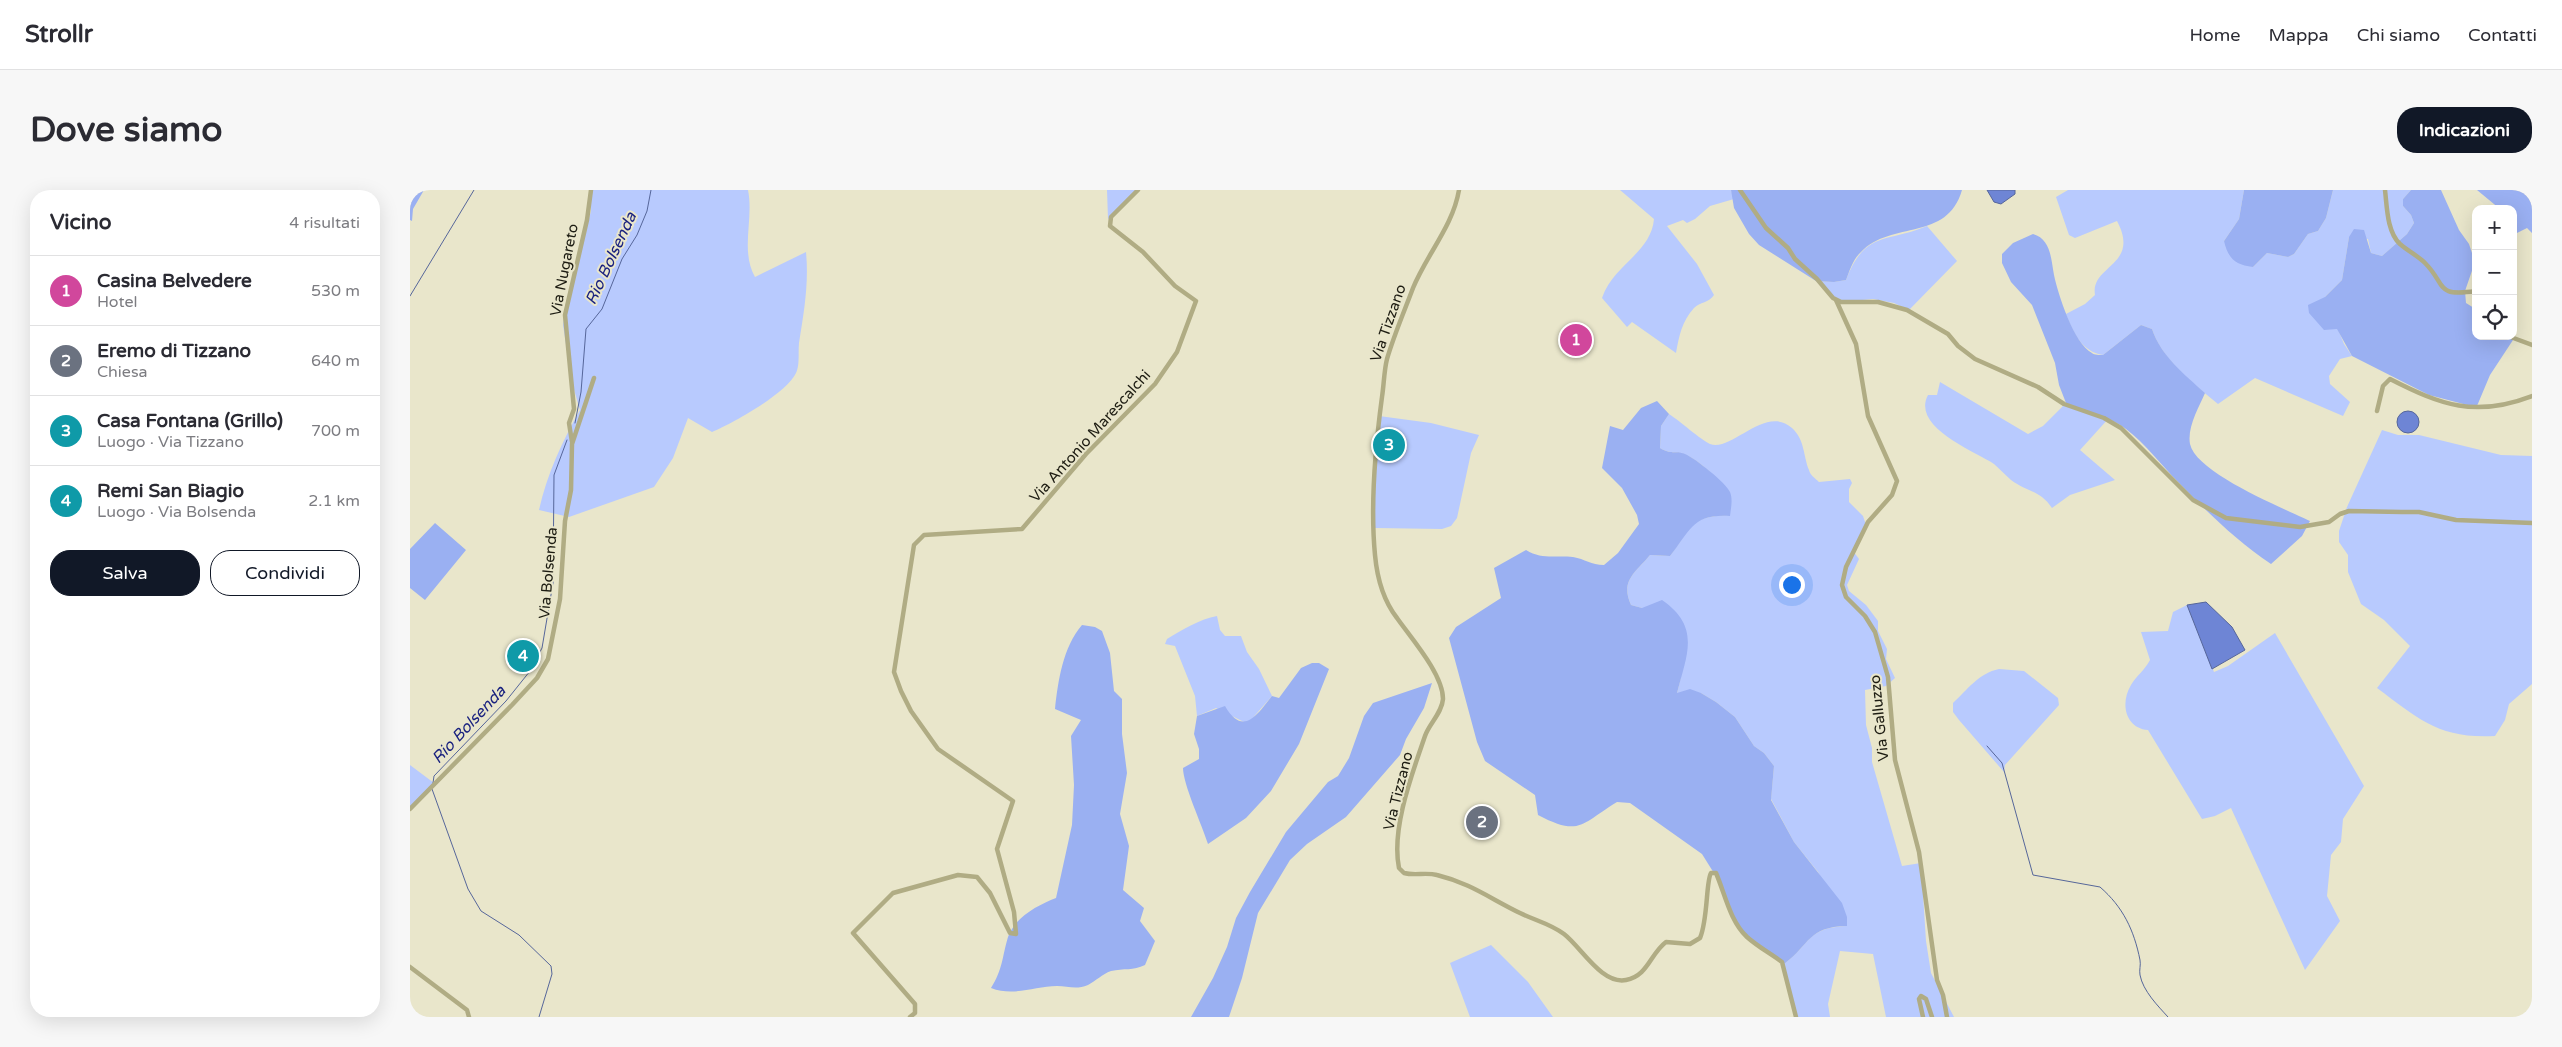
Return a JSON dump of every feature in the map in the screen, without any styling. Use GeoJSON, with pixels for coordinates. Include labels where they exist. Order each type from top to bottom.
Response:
{"type":"FeatureCollection","features":[{"type":"Feature","properties":{"kind":"street","name":"Via Nugareto"},"geometry":{"type":"LineString","coordinates":[[572,444],[569,423],[574,409],[565,315],[587,220],[591,190]]}},
{"type":"Feature","properties":{"kind":"street","name":"Via Antonio Marescalchi"},"geometry":{"type":"LineString","coordinates":[[910,1017],[914,1013],[915,1004],[853,933],[893,893],[958,875],[977,877],[990,893],[1010,932],[1016,934],[1014,912],[997,849],[1012,801],[938,750],[911,711],[894,672],[914,545],[924,535],[1022,530],[1086,454],[1155,384],[1177,352],[1196,301],[1175,286],[1143,252],[1110,226],[1111,217],[1138,190]]}},
{"type":"Feature","properties":{"kind":"street","name":"Via Tizzano"},"geometry":{"type":"LineString","coordinates":[[1459,190],[1452,218],[1419,275],[1387,361],[1376,443],[1374,512],[1375,555],[1378,579],[1387,602],[1437,678],[1443,700],[1441,708],[1425,734],[1407,793],[1398,839],[1398,868],[1404,873],[1438,875],[1472,887],[1520,913],[1557,929],[1572,941],[1602,972],[1620,980],[1642,973],[1666,942],[1676,941],[1690,944],[1700,938],[1707,915],[1708,879],[1712,873],[1716,873],[1734,920],[1758,945],[1782,962],[1796,1017]]}},
{"type":"Feature","properties":{"kind":"street"},"geometry":{"type":"LineString","coordinates":[[1740,190],[1766,228],[1788,248],[1795,259],[1836,300],[1841,302],[1878,302],[1907,310],[1948,334],[1958,346],[1975,359],[2038,387],[2064,404],[2104,418],[2121,428],[2193,500],[2226,518],[2300,527],[2329,522],[2340,514],[2350,511],[2411,512],[2456,520],[2532,523]]}},
{"type":"Feature","properties":{"kind":"street"},"geometry":{"type":"LineString","coordinates":[[2386,190],[2387,217],[2398,243],[2426,264],[2440,287],[2455,293],[2472,291]]}},
{"type":"Feature","properties":{"kind":"street","name":"Via Galluzzo"},"geometry":{"type":"LineString","coordinates":[[1836,300],[1856,344],[1862,391],[1868,416],[1897,481],[1892,494],[1868,522],[1846,567],[1842,585],[1846,598],[1865,616],[1875,632],[1888,677],[1895,760],[1920,852],[1937,980],[1943,995],[1947,1017]]}},
{"type":"Feature","properties":{"kind":"street"},"geometry":{"type":"LineString","coordinates":[[2517,339],[2532,344]]}},
{"type":"Feature","properties":{"kind":"street","name":"Via Bolsenda"},"geometry":{"type":"LineString","coordinates":[[410,809],[537,678],[548,659],[560,599],[564,521],[571,490],[572,444],[594,378]]}},
{"type":"Feature","properties":{"kind":"street"},"geometry":{"type":"LineString","coordinates":[[2378,411],[2383,386],[2390,379],[2428,398],[2470,408],[2511,404],[2532,396]]}},
{"type":"Feature","properties":{"kind":"street"},"geometry":{"type":"LineString","coordinates":[[410,966],[467,1010],[469,1017]]}},
{"type":"Feature","properties":{"kind":"street"},"geometry":{"type":"LineString","coordinates":[[1923,1017],[1919,999],[1921,996],[1926,999],[1932,1017]]}},
{"type":"Feature","properties":{"kind":"shaded area"},"geometry":{"type":"Polygon","coordinates":[[[410,190],[424,190],[413,209],[412,221],[410,220],[410,190]]]}},
{"type":"Feature","properties":{"kind":"shaded area"},"geometry":{"type":"Polygon","coordinates":[[[591,190],[748,190],[750,212],[748,256],[755,277],[806,252],[806,286],[797,370],[791,381],[782,390],[745,415],[712,432],[688,418],[673,458],[654,487],[569,517],[539,510],[556,458],[580,410],[572,383],[563,325],[566,305],[591,211],[591,190]]]}},
{"type":"Feature","properties":{"kind":"shaded area"},"geometry":{"type":"Polygon","coordinates":[[[1107,190],[1140,190],[1108,219],[1107,190]]]}},
{"type":"Feature","properties":{"kind":"shaded area"},"geometry":{"type":"Polygon","coordinates":[[[1620,190],[1731,190],[1734,199],[1710,206],[1695,219],[1687,223],[1683,220],[1667,226],[1697,264],[1714,295],[1710,300],[1696,306],[1690,313],[1682,329],[1676,353],[1632,322],[1627,327],[1602,298],[1614,277],[1646,241],[1654,219],[1620,190]]]}},
{"type":"Feature","properties":{"kind":"shaded area"},"geometry":{"type":"Polygon","coordinates":[[[1731,190],[1962,190],[1955,206],[1944,217],[1932,224],[1888,236],[1874,242],[1856,258],[1846,280],[1834,282],[1816,281],[1759,245],[1749,234],[1734,208],[1731,190]]]}},
{"type":"Feature","properties":{"kind":"shaded area"},"geometry":{"type":"Polygon","coordinates":[[[1987,190],[2015,190],[2015,194],[2001,204],[1994,202],[1987,190]]]}},
{"type":"Feature","properties":{"kind":"shaded area"},"geometry":{"type":"Polygon","coordinates":[[[2068,190],[2244,190],[2239,219],[2224,241],[2253,267],[2267,253],[2288,257],[2294,254],[2308,234],[2318,231],[2326,218],[2333,190],[2411,190],[2403,199],[2403,206],[2411,215],[2414,223],[2407,234],[2382,256],[2371,253],[2368,239],[2349,237],[2342,280],[2325,297],[2344,344],[2352,356],[2340,359],[2329,376],[2330,384],[2350,402],[2343,416],[2255,378],[2218,404],[2171,361],[2163,351],[2152,329],[2141,325],[2103,355],[2089,350],[2075,334],[2066,314],[2085,304],[2095,295],[2095,285],[2119,256],[2123,247],[2123,236],[2117,221],[2075,238],[2069,235],[2056,197],[2068,190]]]}},
{"type":"Feature","properties":{"kind":"shaded area"},"geometry":{"type":"Polygon","coordinates":[[[2244,190],[2333,190],[2326,218],[2318,231],[2308,234],[2294,254],[2288,257],[2267,253],[2253,267],[2233,260],[2224,241],[2239,219],[2244,190]]]}},
{"type":"Feature","properties":{"kind":"shaded area"},"geometry":{"type":"Polygon","coordinates":[[[2411,190],[2441,190],[2459,230],[2469,244],[2472,253],[2472,271],[2465,291],[2466,303],[2472,307],[2472,340],[2513,340],[2490,375],[2477,406],[2429,395],[2352,356],[2337,329],[2324,330],[2309,313],[2308,305],[2325,297],[2342,280],[2349,237],[2354,229],[2364,230],[2371,253],[2382,256],[2407,234],[2414,223],[2411,215],[2403,206],[2403,199],[2411,190]]]}},
{"type":"Feature","properties":{"kind":"shaded area"},"geometry":{"type":"Polygon","coordinates":[[[2477,190],[2532,190],[2532,233],[2527,228],[2517,233],[2517,205],[2495,205],[2477,190]]]}},
{"type":"Feature","properties":{"kind":"shaded area"},"geometry":{"type":"Polygon","coordinates":[[[1927,226],[1957,261],[1909,310],[1894,303],[1873,299],[1842,302],[1833,298],[1816,281],[1834,282],[1846,280],[1853,264],[1869,245],[1927,226]]]}},
{"type":"Feature","properties":{"kind":"shaded area"},"geometry":{"type":"Polygon","coordinates":[[[2033,234],[2047,245],[2063,306],[2073,329],[2085,348],[2094,354],[2103,355],[2141,325],[2152,329],[2167,356],[2181,372],[2205,393],[2190,431],[2190,444],[2196,455],[2223,478],[2262,499],[2310,521],[2302,536],[2271,564],[2246,546],[2212,516],[2140,441],[2126,429],[2112,420],[2066,403],[2059,385],[2055,363],[2032,305],[2011,282],[2002,263],[2002,254],[2013,243],[2033,234]]]}},
{"type":"Feature","properties":{"kind":"shaded area"},"geometry":{"type":"Polygon","coordinates":[[[1940,382],[2028,434],[2043,426],[2066,403],[2109,418],[2080,450],[2115,480],[2070,495],[2052,508],[2038,494],[2017,484],[1994,464],[1947,437],[1936,427],[1928,417],[1925,407],[1928,395],[1937,395],[1940,382]]]}},
{"type":"Feature","properties":{"kind":"shaded area"},"geometry":{"type":"Polygon","coordinates":[[[1657,401],[1669,414],[1661,426],[1660,448],[1685,454],[1696,460],[1723,483],[1730,492],[1730,516],[1717,516],[1700,521],[1688,531],[1670,556],[1650,555],[1634,572],[1628,583],[1628,597],[1631,605],[1642,608],[1662,600],[1682,620],[1687,631],[1688,642],[1687,654],[1677,693],[1690,689],[1716,702],[1735,717],[1754,746],[1764,753],[1774,766],[1771,800],[1794,842],[1842,903],[1847,917],[1847,926],[1834,927],[1817,933],[1784,964],[1749,939],[1735,923],[1722,886],[1702,854],[1630,803],[1617,802],[1580,825],[1563,825],[1538,815],[1535,795],[1485,761],[1477,742],[1449,638],[1456,627],[1501,598],[1494,568],[1526,550],[1538,555],[1573,557],[1604,565],[1618,553],[1639,524],[1637,515],[1622,488],[1602,468],[1610,426],[1623,430],[1641,408],[1657,401]]]}},
{"type":"Feature","properties":{"kind":"shaded area"},"geometry":{"type":"Polygon","coordinates":[[[2408,411],[2416,414],[2419,422],[2416,430],[2408,433],[2400,430],[2397,422],[2400,414],[2408,411]]]}},
{"type":"Feature","properties":{"kind":"shaded area"},"geometry":{"type":"Polygon","coordinates":[[[1669,414],[1706,442],[1718,445],[1728,442],[1760,425],[1782,422],[1796,433],[1803,448],[1810,472],[1819,482],[1850,479],[1852,483],[1849,489],[1849,502],[1863,516],[1866,525],[1853,551],[1859,559],[1847,585],[1849,591],[1866,605],[1878,621],[1878,631],[1887,649],[1886,659],[1895,678],[1886,686],[1865,690],[1866,725],[1872,748],[1872,762],[1902,866],[1921,863],[1926,941],[1931,973],[1954,1017],[1886,1017],[1873,954],[1840,951],[1828,1004],[1830,1017],[1795,1017],[1784,964],[1816,934],[1833,927],[1846,926],[1818,872],[1794,842],[1771,799],[1774,766],[1764,753],[1754,746],[1735,717],[1716,702],[1701,693],[1677,693],[1681,677],[1642,608],[1631,605],[1628,597],[1628,583],[1634,572],[1650,555],[1670,556],[1688,530],[1698,521],[1716,516],[1730,515],[1729,491],[1714,476],[1692,458],[1660,448],[1661,426],[1669,414]]]}},
{"type":"Feature","properties":{"kind":"shaded area"},"geometry":{"type":"Polygon","coordinates":[[[1379,416],[1431,423],[1479,435],[1471,453],[1457,518],[1451,526],[1442,529],[1375,528],[1375,470],[1379,416]]]}},
{"type":"Feature","properties":{"kind":"shaded area"},"geometry":{"type":"Polygon","coordinates":[[[2382,430],[2398,435],[2419,435],[2501,455],[2532,456],[2532,684],[2509,704],[2505,720],[2495,736],[2459,734],[2431,725],[2418,718],[2377,688],[2410,646],[2384,620],[2361,604],[2348,572],[2348,555],[2339,542],[2339,531],[2347,507],[2382,430]]]}},
{"type":"Feature","properties":{"kind":"shaded area"},"geometry":{"type":"Polygon","coordinates":[[[435,523],[466,550],[425,600],[410,588],[410,549],[435,523]]]}},
{"type":"Feature","properties":{"kind":"shaded area"},"geometry":{"type":"Polygon","coordinates":[[[2206,602],[2232,627],[2245,650],[2212,669],[2187,605],[2206,602]]]}},
{"type":"Feature","properties":{"kind":"shaded area"},"geometry":{"type":"Polygon","coordinates":[[[2187,605],[2214,672],[2228,666],[2275,633],[2364,786],[2343,819],[2341,842],[2331,855],[2327,896],[2340,921],[2305,970],[2231,808],[2215,816],[2202,819],[2148,730],[2134,725],[2127,714],[2125,707],[2128,692],[2133,682],[2150,660],[2141,632],[2168,631],[2173,612],[2187,605]]]}},
{"type":"Feature","properties":{"kind":"shaded area"},"geometry":{"type":"Polygon","coordinates":[[[1217,616],[1220,630],[1225,636],[1241,636],[1247,652],[1259,669],[1272,696],[1250,721],[1244,722],[1216,708],[1197,716],[1195,696],[1175,646],[1165,644],[1167,639],[1185,629],[1217,616]]]}},
{"type":"Feature","properties":{"kind":"shaded area"},"geometry":{"type":"Polygon","coordinates":[[[1082,625],[1095,627],[1102,631],[1110,653],[1114,691],[1122,699],[1122,734],[1127,773],[1120,814],[1129,846],[1123,890],[1144,908],[1140,921],[1155,941],[1145,965],[1111,971],[1084,986],[1076,988],[1049,986],[1016,991],[991,988],[1000,969],[1008,937],[1016,923],[1042,904],[1056,898],[1072,825],[1074,785],[1071,736],[1081,720],[1055,709],[1062,665],[1070,643],[1082,625]]]}},
{"type":"Feature","properties":{"kind":"shaded area"},"geometry":{"type":"Polygon","coordinates":[[[1312,663],[1319,663],[1329,669],[1299,744],[1271,791],[1246,818],[1208,844],[1189,794],[1183,768],[1199,759],[1199,749],[1194,734],[1197,716],[1225,706],[1238,720],[1250,720],[1272,696],[1279,698],[1301,668],[1312,663]]]}},
{"type":"Feature","properties":{"kind":"shaded area"},"geometry":{"type":"Polygon","coordinates":[[[1999,669],[2024,671],[2058,698],[2059,705],[2005,765],[2004,772],[1953,712],[1953,703],[1968,688],[1985,674],[1999,669]]]}},
{"type":"Feature","properties":{"kind":"shaded area"},"geometry":{"type":"Polygon","coordinates":[[[1432,683],[1424,708],[1406,739],[1400,755],[1346,817],[1307,844],[1290,860],[1258,913],[1242,978],[1229,1017],[1191,1017],[1213,978],[1227,947],[1236,918],[1250,892],[1286,832],[1328,782],[1338,776],[1349,758],[1364,716],[1373,703],[1432,683]]]}},
{"type":"Feature","properties":{"kind":"shaded area"},"geometry":{"type":"Polygon","coordinates":[[[410,765],[434,783],[410,810],[410,765]]]}},
{"type":"Feature","properties":{"kind":"shaded area"},"geometry":{"type":"Polygon","coordinates":[[[1491,945],[1528,982],[1553,1017],[1470,1017],[1450,963],[1491,945]]]}},
{"type":"Feature","properties":{"kind":"waterway"},"geometry":{"type":"LineString","coordinates":[[410,296],[474,190]]}},
{"type":"Feature","properties":{"kind":"waterway","name":"Rio Bolsenda"},"geometry":{"type":"LineString","coordinates":[[575,423],[581,392],[586,329],[602,309],[622,259],[637,235],[647,211],[651,190]]}},
{"type":"Feature","properties":{"kind":"waterway","name":"Rio Bolsenda"},"geometry":{"type":"LineString","coordinates":[[433,783],[434,776],[506,701],[530,671],[542,648],[553,583],[554,475],[567,440]]}},
{"type":"Feature","properties":{"kind":"waterway"},"geometry":{"type":"LineString","coordinates":[[1987,746],[2002,763],[2033,875],[2100,887],[2108,895],[2121,911],[2131,929],[2138,949],[2140,975],[2144,987],[2168,1017]]}},
{"type":"Feature","properties":{"kind":"waterway","name":"Rio Bolsenda"},"geometry":{"type":"LineString","coordinates":[[432,789],[468,889],[481,911],[519,935],[551,966],[552,974],[539,1017]]}},
{"type":"Feature","properties":{"kind":"place","name":"Casina Belvedere"},"geometry":{"type":"Point","coordinates":[1576,340]}},
{"type":"Feature","properties":{"kind":"place","name":"Casa Fontana (Grillo)"},"geometry":{"type":"Point","coordinates":[1389,445]}},
{"type":"Feature","properties":{"kind":"place","name":"Remi San Biagio"},"geometry":{"type":"Point","coordinates":[523,656]}},
{"type":"Feature","properties":{"kind":"place","name":"Eremo di Tizzano"},"geometry":{"type":"Point","coordinates":[1482,822]}}]}
